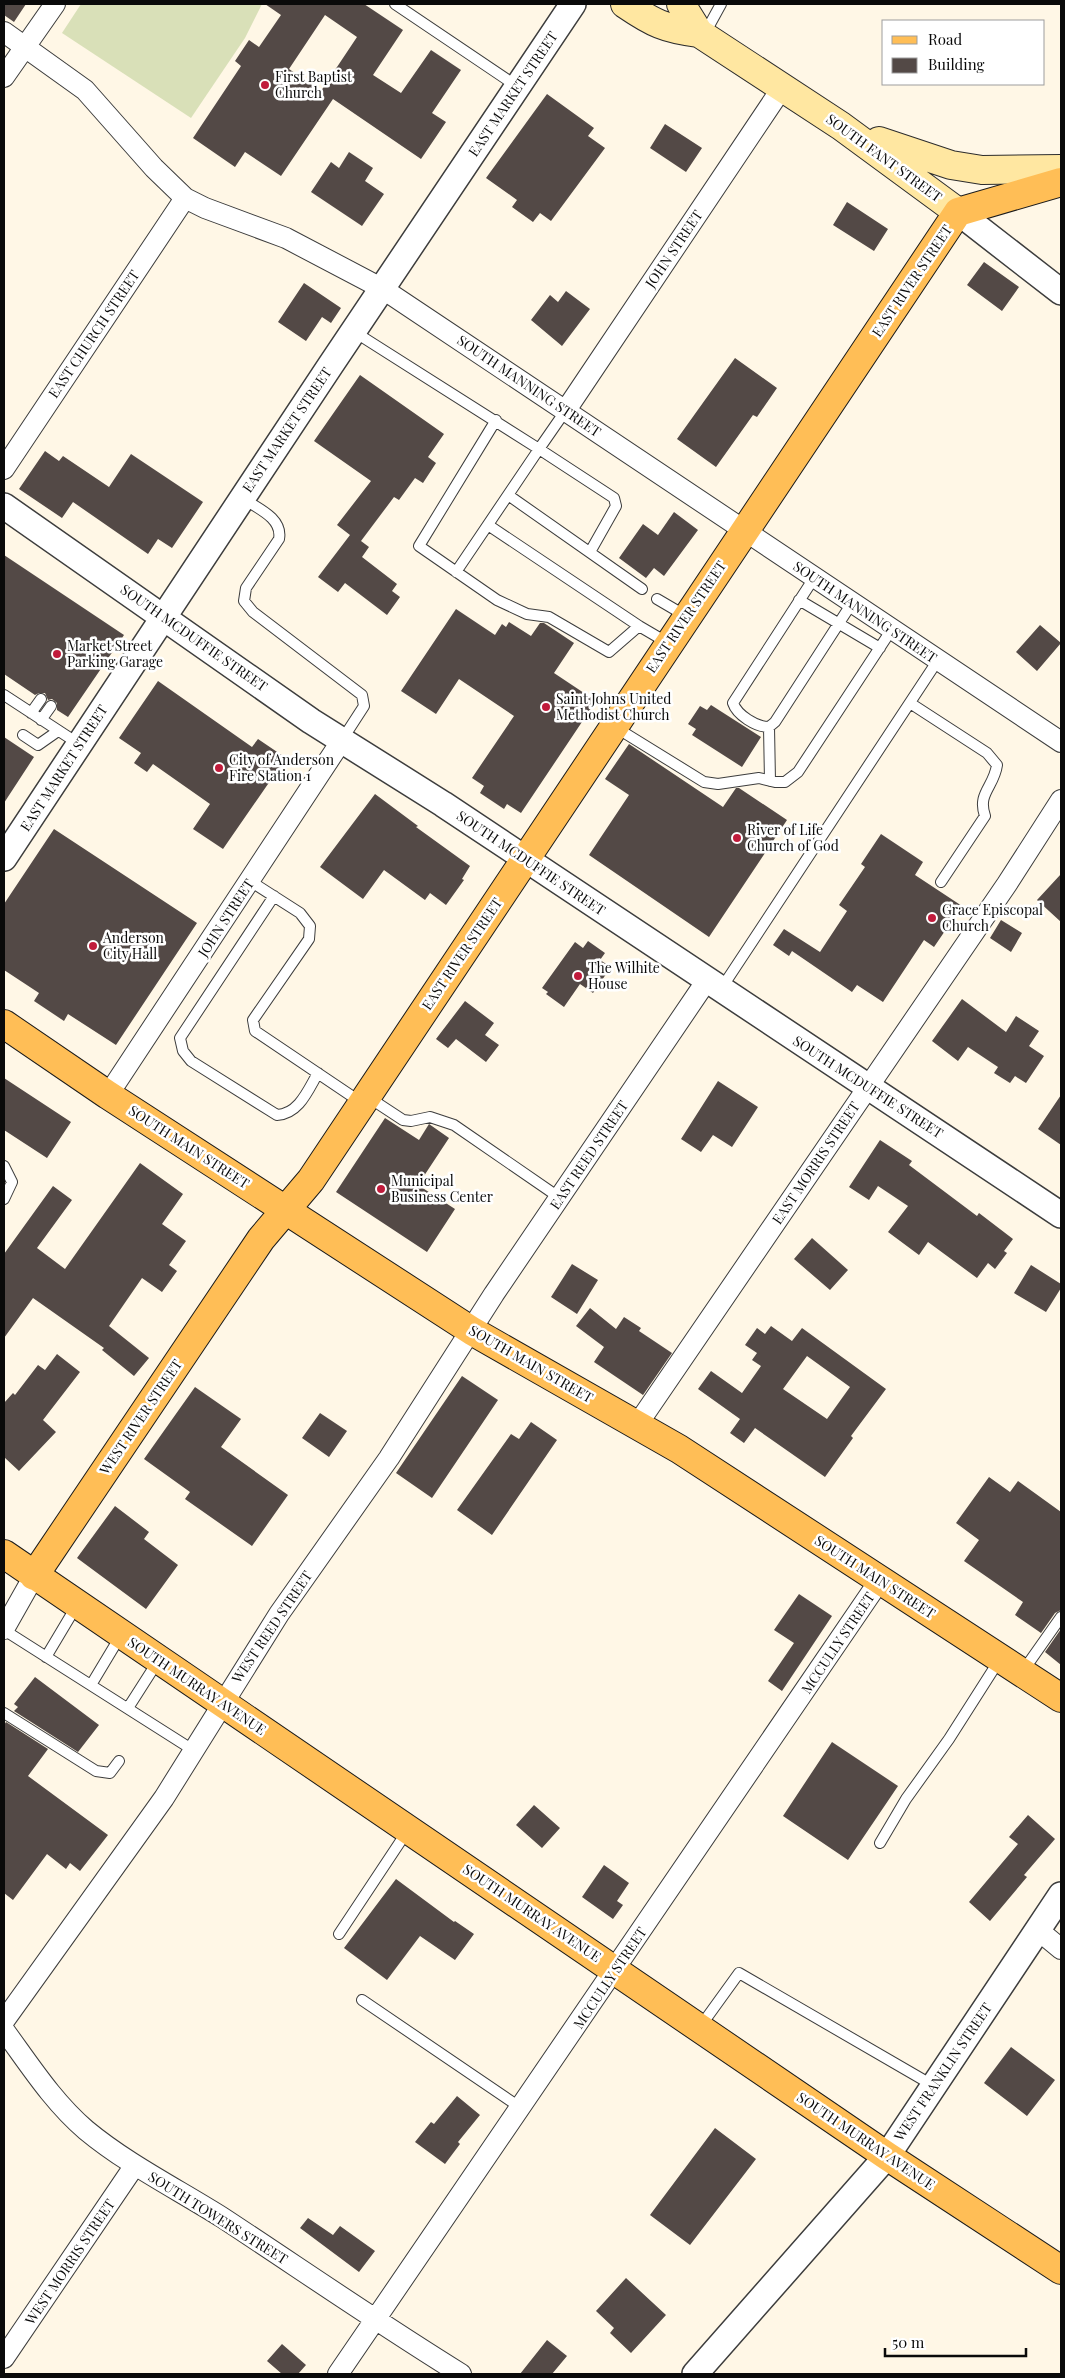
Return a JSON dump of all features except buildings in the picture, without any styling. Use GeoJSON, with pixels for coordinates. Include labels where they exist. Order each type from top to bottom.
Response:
{"type":"FeatureCollection","features":[{"type":"Feature","properties":{"kind":"main road","name":"SOUTH FANT STREET"},"geometry":{"type":"LineString","coordinates":[[625,4],[654,23],[672,30],[702,35]]}},
{"type":"Feature","properties":{"kind":"main road","name":"SOUTH FANT STREET"},"geometry":{"type":"LineString","coordinates":[[681,4],[702,35],[841,126],[958,212]]}},
{"type":"Feature","properties":{"kind":"main road"},"geometry":{"type":"LineString","coordinates":[[841,126],[887,145],[951,165],[982,170],[1061,169]]}},
{"type":"Feature","properties":{"kind":"main road","name":"EAST RIVER STREET"},"geometry":{"type":"LineString","coordinates":[[286,1210],[311,1180],[365,1100],[958,212],[1061,182]]}},
{"type":"Feature","properties":{"kind":"main road","name":"SOUTH MAIN STREET"},"geometry":{"type":"LineString","coordinates":[[4,1024],[108,1095],[472,1331],[679,1448],[1061,1698]]}},
{"type":"Feature","properties":{"kind":"main road","name":"WEST RIVER STREET"},"geometry":{"type":"LineString","coordinates":[[34,1576],[261,1239],[286,1210]]}},
{"type":"Feature","properties":{"kind":"main road","name":"SOUTH MURRAY AVENUE"},"geometry":{"type":"LineString","coordinates":[[4,1554],[887,2156],[1061,2270]]}},
{"type":"Feature","properties":{"kind":"street"},"geometry":{"type":"LineString","coordinates":[[4,77],[55,4]]}},
{"type":"Feature","properties":{"kind":"street","name":"EAST MARKET STREET"},"geometry":{"type":"LineString","coordinates":[[4,858],[353,331],[574,4]]}},
{"type":"Feature","properties":{"kind":"street","name":"SOUTH MANNING STREET"},"geometry":{"type":"LineString","coordinates":[[4,32],[85,90],[154,168],[185,198],[205,208],[286,238],[383,289],[1061,742]]}},
{"type":"Feature","properties":{"kind":"street","name":"JOHN STREET"},"geometry":{"type":"LineString","coordinates":[[566,410],[782,88]]}},
{"type":"Feature","properties":{"kind":"street","name":"EAST CHURCH STREET"},"geometry":{"type":"LineString","coordinates":[[4,469],[185,198]]}},
{"type":"Feature","properties":{"kind":"street","name":"SOUTH FANT STREET"},"geometry":{"type":"LineString","coordinates":[[958,212],[1061,292]]}},
{"type":"Feature","properties":{"kind":"street","name":"SOUTH MCDUFFIE STREET"},"geometry":{"type":"LineString","coordinates":[[4,506],[311,721],[526,859],[1061,1214]]}},
{"type":"Feature","properties":{"kind":"street","name":"JOHN STREET"},"geometry":{"type":"LineString","coordinates":[[108,1095],[342,740]]}},
{"type":"Feature","properties":{"kind":"street","name":"EAST MORRIS STREET"},"geometry":{"type":"LineString","coordinates":[[637,1425],[1007,884],[1061,800]]}},
{"type":"Feature","properties":{"kind":"street","name":"EAST REED STREET"},"geometry":{"type":"LineString","coordinates":[[472,1331],[560,1198],[714,985]]}},
{"type":"Feature","properties":{"kind":"street","name":"WEST REED STREET"},"geometry":{"type":"LineString","coordinates":[[4,2021],[164,1798],[222,1702],[279,1614],[389,1458],[472,1331]]}},
{"type":"Feature","properties":{"kind":"street","name":"WEST RIVER STREET"},"geometry":{"type":"LineString","coordinates":[[4,1630],[34,1576]]}},
{"type":"Feature","properties":{"kind":"street","name":"MCCULLY STREET"},"geometry":{"type":"LineString","coordinates":[[338,2374],[522,2108],[880,1580]]}},
{"type":"Feature","properties":{"kind":"street","name":"WEST FRANKLIN STREET"},"geometry":{"type":"LineString","coordinates":[[695,2374],[887,2156],[1061,1895]]}},
{"type":"Feature","properties":{"kind":"street"},"geometry":{"type":"LineString","coordinates":[[1038,1930],[1061,1949]]}},
{"type":"Feature","properties":{"kind":"street","name":"SOUTH TOWERS STREET"},"geometry":{"type":"LineString","coordinates":[[4,2030],[48,2091],[85,2129],[135,2165],[221,2217],[461,2374]]}},
{"type":"Feature","properties":{"kind":"street","name":"WEST MORRIS STREET"},"geometry":{"type":"LineString","coordinates":[[4,2358],[135,2165]]}},
{"type":"Feature","properties":{"kind":"lane"},"geometry":{"type":"LineString","coordinates":[[395,4],[518,86]]}},
{"type":"Feature","properties":{"kind":"lane"},"geometry":{"type":"LineString","coordinates":[[702,35],[721,4]]}},
{"type":"Feature","properties":{"kind":"lane"},"geometry":{"type":"LineString","coordinates":[[353,331],[496,420],[614,498],[616,506],[590,552]]}},
{"type":"Feature","properties":{"kind":"lane"},"geometry":{"type":"LineString","coordinates":[[456,572],[566,410]]}},
{"type":"Feature","properties":{"kind":"lane"},"geometry":{"type":"LineString","coordinates":[[496,420],[419,546],[497,600],[527,614],[549,617],[609,652],[639,626]]}},
{"type":"Feature","properties":{"kind":"lane"},"geometry":{"type":"LineString","coordinates":[[508,495],[642,589]]}},
{"type":"Feature","properties":{"kind":"lane"},"geometry":{"type":"LineString","coordinates":[[242,498],[278,523],[281,531],[279,539],[246,588],[244,602],[253,612],[362,696],[364,706],[342,740]]}},
{"type":"Feature","properties":{"kind":"lane"},"geometry":{"type":"LineString","coordinates":[[488,525],[668,644]]}},
{"type":"Feature","properties":{"kind":"lane"},"geometry":{"type":"LineString","coordinates":[[814,578],[733,703],[735,709],[760,727],[769,727],[774,722],[852,603]]}},
{"type":"Feature","properties":{"kind":"lane"},"geometry":{"type":"LineString","coordinates":[[657,599],[686,617]]}},
{"type":"Feature","properties":{"kind":"lane"},"geometry":{"type":"LineString","coordinates":[[800,600],[880,648]]}},
{"type":"Feature","properties":{"kind":"lane"},"geometry":{"type":"LineString","coordinates":[[614,726],[704,782],[718,784],[759,778],[786,782],[798,772],[892,629]]}},
{"type":"Feature","properties":{"kind":"lane"},"geometry":{"type":"LineString","coordinates":[[714,985],[938,660]]}},
{"type":"Feature","properties":{"kind":"lane"},"geometry":{"type":"LineString","coordinates":[[4,695],[79,744]]}},
{"type":"Feature","properties":{"kind":"lane"},"geometry":{"type":"LineString","coordinates":[[31,713],[40,699]]}},
{"type":"Feature","properties":{"kind":"lane"},"geometry":{"type":"LineString","coordinates":[[910,703],[986,753],[997,765],[990,786],[983,796],[982,808],[985,816],[941,882]]}},
{"type":"Feature","properties":{"kind":"lane"},"geometry":{"type":"LineString","coordinates":[[41,720],[51,706]]}},
{"type":"Feature","properties":{"kind":"lane"},"geometry":{"type":"LineString","coordinates":[[769,727],[770,781]]}},
{"type":"Feature","properties":{"kind":"lane"},"geometry":{"type":"LineString","coordinates":[[23,735],[38,745],[58,731]]}},
{"type":"Feature","properties":{"kind":"lane"},"geometry":{"type":"LineString","coordinates":[[250,881],[300,913],[310,926],[309,939],[253,1020],[255,1031],[318,1073],[403,1120],[411,1122],[430,1118],[454,1125],[560,1198]]}},
{"type":"Feature","properties":{"kind":"lane"},"geometry":{"type":"LineString","coordinates":[[274,896],[180,1038],[183,1051],[191,1060],[277,1115],[286,1115],[298,1105],[318,1073]]}},
{"type":"Feature","properties":{"kind":"lane"},"geometry":{"type":"LineString","coordinates":[[4,1166],[12,1182],[4,1199]]}},
{"type":"Feature","properties":{"kind":"lane"},"geometry":{"type":"LineString","coordinates":[[46,1657],[77,1605]]}},
{"type":"Feature","properties":{"kind":"lane"},"geometry":{"type":"LineString","coordinates":[[880,1843],[906,1799],[950,1738],[1011,1666],[1061,1617]]}},
{"type":"Feature","properties":{"kind":"lane"},"geometry":{"type":"LineString","coordinates":[[4,1630],[193,1750]]}},
{"type":"Feature","properties":{"kind":"lane"},"geometry":{"type":"LineString","coordinates":[[91,1685],[121,1635]]}},
{"type":"Feature","properties":{"kind":"lane"},"geometry":{"type":"LineString","coordinates":[[128,1708],[159,1660]]}},
{"type":"Feature","properties":{"kind":"lane"},"geometry":{"type":"LineString","coordinates":[[4,1713],[96,1771],[110,1773],[120,1761]]}},
{"type":"Feature","properties":{"kind":"lane"},"geometry":{"type":"LineString","coordinates":[[340,1934],[409,1830]]}},
{"type":"Feature","properties":{"kind":"lane"},"geometry":{"type":"LineString","coordinates":[[700,2028],[739,1973],[934,2086]]}},
{"type":"Feature","properties":{"kind":"lane"},"geometry":{"type":"LineString","coordinates":[[362,2000],[522,2108]]}},
{"type":"Feature","properties":{"kind":"green space"},"geometry":{"type":"Polygon","coordinates":[[[81,4],[262,4],[245,38],[191,118],[62,33],[81,4]]]}},
{"type":"Feature","properties":{"kind":"place","name":"First Baptist Church"},"geometry":{"type":"Point","coordinates":[265,85]}},
{"type":"Feature","properties":{"kind":"place","name":"Market Street Parking Garage"},"geometry":{"type":"Point","coordinates":[57,654]}},
{"type":"Feature","properties":{"kind":"place","name":"Saint Johns United Methodist Church"},"geometry":{"type":"Point","coordinates":[546,707]}},
{"type":"Feature","properties":{"kind":"place","name":"City of Anderson Fire Station 1"},"geometry":{"type":"Point","coordinates":[219,768]}},
{"type":"Feature","properties":{"kind":"place","name":"River of Life Church of God"},"geometry":{"type":"Point","coordinates":[737,838]}},
{"type":"Feature","properties":{"kind":"place","name":"Grace Episcopal Church"},"geometry":{"type":"Point","coordinates":[932,918]}},
{"type":"Feature","properties":{"kind":"place","name":"Anderson City Hall"},"geometry":{"type":"Point","coordinates":[93,946]}},
{"type":"Feature","properties":{"kind":"place","name":"The Wilhite House"},"geometry":{"type":"Point","coordinates":[578,976]}},
{"type":"Feature","properties":{"kind":"place","name":"Municipal Business Center"},"geometry":{"type":"Point","coordinates":[381,1189]}}]}
